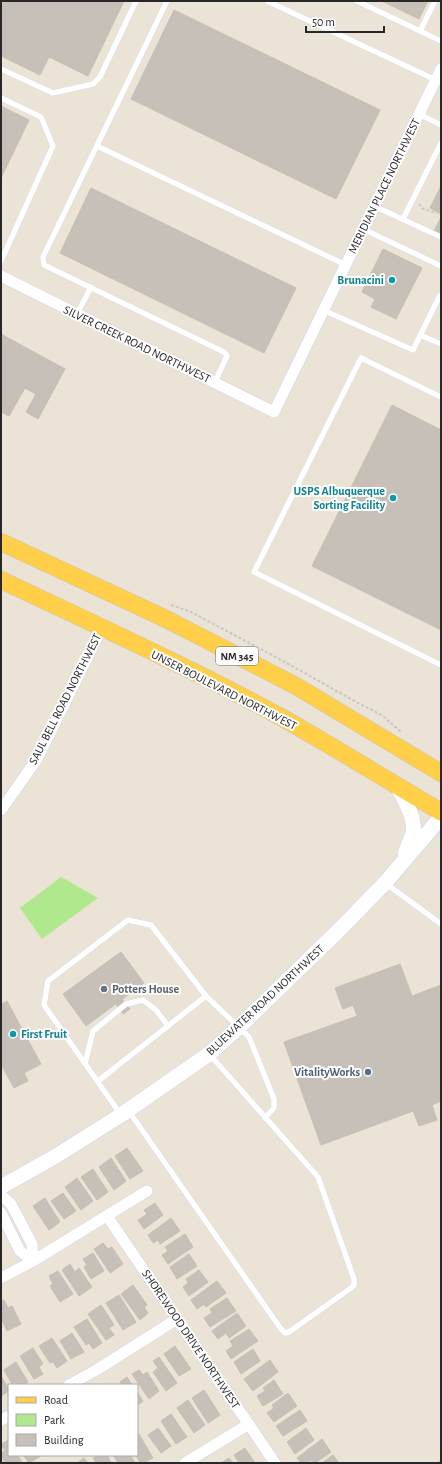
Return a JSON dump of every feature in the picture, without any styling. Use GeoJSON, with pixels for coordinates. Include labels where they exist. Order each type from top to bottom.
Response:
{"type":"FeatureCollection","features":[{"type":"Feature","properties":{"kind":"main road","name":"NM 345"},"geometry":{"type":"LineString","coordinates":[[1,542],[166,620],[296,686],[441,773]]}},
{"type":"Feature","properties":{"kind":"main road","name":"UNSER BOULEVARD NORTHWEST"},"geometry":{"type":"LineString","coordinates":[[1,580],[217,684],[279,716],[441,812]]}},
{"type":"Feature","properties":{"kind":"street","name":"MERIDIAN PLACE NORTHWEST"},"geometry":{"type":"LineString","coordinates":[[274,412],[439,74]]}},
{"type":"Feature","properties":{"kind":"street","name":"SILVER CREEK ROAD NORTHWEST"},"geometry":{"type":"LineString","coordinates":[[1,276],[274,412]]}},
{"type":"Feature","properties":{"kind":"street","name":"SAUL BELL ROAD NORTHWEST"},"geometry":{"type":"LineString","coordinates":[[1,810],[37,759],[102,628]]}},
{"type":"Feature","properties":{"kind":"street"},"geometry":{"type":"LineString","coordinates":[[396,784],[411,815],[413,831],[402,864]]}},
{"type":"Feature","properties":{"kind":"street","name":"BLUEWATER ROAD NORTHWEST"},"geometry":{"type":"LineString","coordinates":[[1,1187],[56,1156],[124,1113],[209,1054],[336,933],[385,883],[441,817]]}},
{"type":"Feature","properties":{"kind":"street"},"geometry":{"type":"LineString","coordinates":[[1,1278],[33,1262],[147,1191]]}},
{"type":"Feature","properties":{"kind":"street"},"geometry":{"type":"LineString","coordinates":[[1,1195],[11,1204],[32,1244],[33,1262]]}},
{"type":"Feature","properties":{"kind":"street"},"geometry":{"type":"LineString","coordinates":[[1,1213],[20,1251],[33,1262]]}},
{"type":"Feature","properties":{"kind":"street","name":"SHOREWOOD DRIVE NORTHWEST"},"geometry":{"type":"LineString","coordinates":[[107,1216],[275,1463]]}},
{"type":"Feature","properties":{"kind":"street"},"geometry":{"type":"LineString","coordinates":[[70,1384],[98,1370],[177,1319]]}},
{"type":"Feature","properties":{"kind":"street"},"geometry":{"type":"LineString","coordinates":[[185,1463],[249,1424]]}},
{"type":"Feature","properties":{"kind":"lane"},"geometry":{"type":"LineString","coordinates":[[1,69],[53,93],[93,84],[100,78],[136,1]]}},
{"type":"Feature","properties":{"kind":"lane"},"geometry":{"type":"LineString","coordinates":[[167,1],[43,257],[44,265],[224,352],[227,356],[215,382]]}},
{"type":"Feature","properties":{"kind":"lane"},"geometry":{"type":"LineString","coordinates":[[267,1],[439,74]]}},
{"type":"Feature","properties":{"kind":"lane"},"geometry":{"type":"LineString","coordinates":[[357,1],[441,41]]}},
{"type":"Feature","properties":{"kind":"lane"},"geometry":{"type":"LineString","coordinates":[[420,31],[435,1]]}},
{"type":"Feature","properties":{"kind":"lane"},"geometry":{"type":"LineString","coordinates":[[1,98],[41,117],[53,146],[1,261]]}},
{"type":"Feature","properties":{"kind":"lane"},"geometry":{"type":"LineString","coordinates":[[419,114],[441,125]]}},
{"type":"Feature","properties":{"kind":"lane"},"geometry":{"type":"LineString","coordinates":[[403,219],[441,143]]}},
{"type":"Feature","properties":{"kind":"lane"},"geometry":{"type":"LineString","coordinates":[[97,146],[346,265]]}},
{"type":"Feature","properties":{"kind":"lane"},"geometry":{"type":"LineString","coordinates":[[374,206],[441,237]]}},
{"type":"Feature","properties":{"kind":"lane"},"geometry":{"type":"LineString","coordinates":[[363,229],[441,266]]}},
{"type":"Feature","properties":{"kind":"lane"},"geometry":{"type":"LineString","coordinates":[[77,314],[90,287]]}},
{"type":"Feature","properties":{"kind":"lane"},"geometry":{"type":"LineString","coordinates":[[323,310],[412,350],[440,295]]}},
{"type":"Feature","properties":{"kind":"lane"},"geometry":{"type":"LineString","coordinates":[[420,334],[441,344]]}},
{"type":"Feature","properties":{"kind":"lane"},"geometry":{"type":"LineString","coordinates":[[441,398],[361,358],[254,572],[441,665]]}},
{"type":"Feature","properties":{"kind":"lane"},"geometry":{"type":"LineString","coordinates":[[385,883],[441,924]]}},
{"type":"Feature","properties":{"kind":"lane"},"geometry":{"type":"LineString","coordinates":[[209,1054],[265,1118],[318,1177],[354,1279],[354,1285],[351,1288],[289,1332],[284,1332],[281,1329],[124,1113],[85,1064],[44,1005],[48,981],[128,920],[151,925],[206,996],[249,1038],[274,1099],[274,1108],[265,1118]]}},
{"type":"Feature","properties":{"kind":"lane"},"geometry":{"type":"LineString","coordinates":[[98,1081],[206,996]]}},
{"type":"Feature","properties":{"kind":"lane"},"geometry":{"type":"LineString","coordinates":[[85,1064],[93,1031],[126,1004],[143,1000],[156,1010],[168,1026]]}},
{"type":"Feature","properties":{"kind":"path"},"geometry":{"type":"LineString","coordinates":[[419,203],[420,207],[423,209],[437,213]]}},
{"type":"Feature","properties":{"kind":"path"},"geometry":{"type":"LineString","coordinates":[[438,1463],[441,1460]]}},
{"type":"Feature","properties":{"kind":"green space"},"geometry":{"type":"Polygon","coordinates":[[[61,877],[98,898],[42,939],[20,908],[61,877]]]}},
{"type":"Feature","properties":{"kind":"building"},"geometry":{"type":"Polygon","coordinates":[[[4,1],[124,1],[88,76],[49,57],[40,75],[1,56],[1,7],[4,1]]]}},
{"type":"Feature","properties":{"kind":"building"},"geometry":{"type":"Polygon","coordinates":[[[382,1],[428,1],[419,19],[382,1]]]}},
{"type":"Feature","properties":{"kind":"building"},"geometry":{"type":"Polygon","coordinates":[[[174,10],[380,110],[336,199],[131,99],[174,10]]]}},
{"type":"Feature","properties":{"kind":"building"},"geometry":{"type":"Polygon","coordinates":[[[1,106],[29,120],[1,178],[1,106]]]}},
{"type":"Feature","properties":{"kind":"building"},"geometry":{"type":"Polygon","coordinates":[[[441,186],[441,214],[430,208],[441,186]]]}},
{"type":"Feature","properties":{"kind":"building"},"geometry":{"type":"Polygon","coordinates":[[[91,188],[296,288],[264,353],[60,253],[91,188]]]}},
{"type":"Feature","properties":{"kind":"building"},"geometry":{"type":"Polygon","coordinates":[[[441,217],[441,234],[434,231],[441,217]]]}},
{"type":"Feature","properties":{"kind":"building","name":"Brunacini"},"geometry":{"type":"Polygon","coordinates":[[[383,249],[422,268],[396,319],[371,307],[375,299],[362,292],[383,249]]]}},
{"type":"Feature","properties":{"kind":"building"},"geometry":{"type":"Polygon","coordinates":[[[1,334],[65,369],[38,419],[26,412],[36,394],[25,388],[9,416],[1,412],[1,334]]]}},
{"type":"Feature","properties":{"kind":"building","name":"USPS Albuquerque Sorting Facility"},"geometry":{"type":"Polygon","coordinates":[[[392,405],[441,430],[441,630],[312,566],[392,405]]]}},
{"type":"Feature","properties":{"kind":"building","name":"Potters House"},"geometry":{"type":"Polygon","coordinates":[[[121,952],[144,983],[86,1026],[63,994],[121,952]]]}},
{"type":"Feature","properties":{"kind":"building","name":"VitalityWorks"},"geometry":{"type":"Polygon","coordinates":[[[400,964],[412,996],[441,985],[441,1101],[432,1105],[437,1120],[419,1126],[413,1111],[321,1145],[284,1042],[357,1016],[353,1005],[343,1009],[335,988],[400,964]]]}},
{"type":"Feature","properties":{"kind":"building"},"geometry":{"type":"Polygon","coordinates":[[[122,999],[130,1009],[123,1014],[116,1004],[122,999]]]}},
{"type":"Feature","properties":{"kind":"building","name":"First Fruit"},"geometry":{"type":"Polygon","coordinates":[[[7,1001],[41,1064],[24,1073],[28,1081],[14,1088],[1,1064],[1,1002],[2,1004],[7,1001]]]}},
{"type":"Feature","properties":{"kind":"building"},"geometry":{"type":"Polygon","coordinates":[[[127,1148],[143,1171],[130,1179],[115,1156],[127,1148]]]}},
{"type":"Feature","properties":{"kind":"building"},"geometry":{"type":"Polygon","coordinates":[[[111,1158],[126,1181],[114,1190],[99,1167],[111,1158]]]}},
{"type":"Feature","properties":{"kind":"building"},"geometry":{"type":"Polygon","coordinates":[[[93,1169],[108,1192],[97,1200],[81,1177],[93,1169]]]}},
{"type":"Feature","properties":{"kind":"building"},"geometry":{"type":"Polygon","coordinates":[[[77,1178],[93,1201],[81,1210],[65,1187],[77,1178]]]}},
{"type":"Feature","properties":{"kind":"building"},"geometry":{"type":"Polygon","coordinates":[[[63,1193],[76,1211],[64,1219],[51,1201],[63,1193]]]}},
{"type":"Feature","properties":{"kind":"building"},"geometry":{"type":"Polygon","coordinates":[[[45,1198],[60,1222],[49,1230],[33,1206],[45,1198]]]}},
{"type":"Feature","properties":{"kind":"building"},"geometry":{"type":"Polygon","coordinates":[[[155,1203],[163,1215],[144,1229],[138,1220],[147,1214],[144,1210],[155,1203]]]}},
{"type":"Feature","properties":{"kind":"building"},"geometry":{"type":"Polygon","coordinates":[[[171,1218],[180,1231],[160,1244],[158,1240],[153,1243],[148,1235],[171,1218]]]}},
{"type":"Feature","properties":{"kind":"building"},"geometry":{"type":"Polygon","coordinates":[[[185,1234],[193,1247],[168,1264],[162,1255],[168,1251],[165,1247],[185,1234]]]}},
{"type":"Feature","properties":{"kind":"building"},"geometry":{"type":"Polygon","coordinates":[[[103,1243],[108,1249],[112,1247],[123,1264],[110,1273],[94,1249],[103,1243]]]}},
{"type":"Feature","properties":{"kind":"building"},"geometry":{"type":"Polygon","coordinates":[[[93,1253],[104,1271],[91,1279],[84,1267],[87,1265],[83,1259],[93,1253]]]}},
{"type":"Feature","properties":{"kind":"building"},"geometry":{"type":"Polygon","coordinates":[[[189,1254],[197,1266],[177,1279],[170,1267],[189,1254]]]}},
{"type":"Feature","properties":{"kind":"building"},"geometry":{"type":"Polygon","coordinates":[[[70,1264],[75,1272],[79,1268],[92,1287],[79,1296],[62,1270],[70,1264]]]}},
{"type":"Feature","properties":{"kind":"building"},"geometry":{"type":"Polygon","coordinates":[[[199,1270],[208,1282],[189,1296],[183,1287],[188,1283],[186,1279],[199,1270]]]}},
{"type":"Feature","properties":{"kind":"building"},"geometry":{"type":"Polygon","coordinates":[[[58,1271],[73,1294],[60,1302],[50,1286],[53,1284],[49,1276],[58,1271]]]}},
{"type":"Feature","properties":{"kind":"building"},"geometry":{"type":"Polygon","coordinates":[[[217,1281],[226,1293],[206,1307],[204,1304],[197,1309],[191,1300],[217,1281]]]}},
{"type":"Feature","properties":{"kind":"building"},"geometry":{"type":"Polygon","coordinates":[[[133,1285],[147,1305],[144,1307],[148,1313],[140,1320],[121,1294],[133,1285]]]}},
{"type":"Feature","properties":{"kind":"building"},"geometry":{"type":"Polygon","coordinates":[[[119,1295],[136,1322],[123,1330],[106,1303],[119,1295]]]}},
{"type":"Feature","properties":{"kind":"building"},"geometry":{"type":"Polygon","coordinates":[[[227,1298],[236,1311],[210,1327],[204,1318],[212,1313],[210,1309],[227,1298]]]}},
{"type":"Feature","properties":{"kind":"building"},"geometry":{"type":"Polygon","coordinates":[[[4,1300],[8,1308],[12,1306],[21,1324],[7,1331],[1,1318],[1,1302],[4,1300]]]}},
{"type":"Feature","properties":{"kind":"building"},"geometry":{"type":"Polygon","coordinates":[[[101,1305],[114,1325],[109,1328],[114,1335],[106,1340],[88,1314],[101,1305]]]}},
{"type":"Feature","properties":{"kind":"building"},"geometry":{"type":"Polygon","coordinates":[[[237,1313],[246,1326],[229,1338],[226,1333],[218,1339],[212,1331],[237,1313]]]}},
{"type":"Feature","properties":{"kind":"building"},"geometry":{"type":"Polygon","coordinates":[[[87,1319],[102,1343],[93,1349],[89,1343],[86,1345],[74,1327],[87,1319]]]}},
{"type":"Feature","properties":{"kind":"building"},"geometry":{"type":"Polygon","coordinates":[[[249,1329],[258,1341],[231,1359],[226,1351],[233,1346],[230,1341],[249,1329]]]}},
{"type":"Feature","properties":{"kind":"building"},"geometry":{"type":"Polygon","coordinates":[[[72,1333],[84,1352],[71,1359],[60,1341],[72,1333]]]}},
{"type":"Feature","properties":{"kind":"building"},"geometry":{"type":"Polygon","coordinates":[[[52,1338],[67,1361],[57,1368],[53,1362],[50,1363],[39,1346],[52,1338]]]}},
{"type":"Feature","properties":{"kind":"building"},"geometry":{"type":"Polygon","coordinates":[[[175,1346],[191,1369],[179,1376],[164,1354],[175,1346]]]}},
{"type":"Feature","properties":{"kind":"building"},"geometry":{"type":"Polygon","coordinates":[[[33,1348],[43,1364],[39,1367],[43,1374],[34,1379],[20,1356],[33,1348]]]}},
{"type":"Feature","properties":{"kind":"building"},"geometry":{"type":"Polygon","coordinates":[[[253,1349],[260,1361],[241,1374],[234,1362],[253,1349]]]}},
{"type":"Feature","properties":{"kind":"building"},"geometry":{"type":"Polygon","coordinates":[[[159,1357],[177,1383],[166,1391],[153,1372],[158,1368],[153,1361],[159,1357]]]}},
{"type":"Feature","properties":{"kind":"building"},"geometry":{"type":"Polygon","coordinates":[[[270,1360],[278,1372],[253,1391],[244,1379],[270,1360]]]}},
{"type":"Feature","properties":{"kind":"building"},"geometry":{"type":"Polygon","coordinates":[[[16,1362],[28,1382],[25,1384],[16,1384],[15,1382],[12,1384],[4,1370],[16,1362]]]}},
{"type":"Feature","properties":{"kind":"building"},"geometry":{"type":"Polygon","coordinates":[[[139,1370],[143,1375],[147,1372],[159,1391],[149,1399],[132,1374],[139,1370]]]}},
{"type":"Feature","properties":{"kind":"building"},"geometry":{"type":"Polygon","coordinates":[[[1,1376],[8,1387],[8,1392],[1,1396],[1,1376]]]}},
{"type":"Feature","properties":{"kind":"building"},"geometry":{"type":"Polygon","coordinates":[[[127,1377],[131,1384],[121,1384],[120,1382],[127,1377]]]}},
{"type":"Feature","properties":{"kind":"building"},"geometry":{"type":"Polygon","coordinates":[[[274,1380],[283,1394],[263,1406],[257,1396],[265,1391],[263,1388],[274,1380]]]}},
{"type":"Feature","properties":{"kind":"building"},"geometry":{"type":"Polygon","coordinates":[[[204,1390],[220,1415],[208,1423],[192,1398],[204,1390]]]}},
{"type":"Feature","properties":{"kind":"building"},"geometry":{"type":"Polygon","coordinates":[[[288,1393],[297,1406],[274,1422],[267,1413],[274,1408],[272,1405],[288,1393]]]}},
{"type":"Feature","properties":{"kind":"building"},"geometry":{"type":"Polygon","coordinates":[[[138,1394],[143,1401],[138,1405],[138,1394]]]}},
{"type":"Feature","properties":{"kind":"building"},"geometry":{"type":"Polygon","coordinates":[[[188,1400],[205,1425],[194,1433],[177,1408],[188,1400]]]}},
{"type":"Feature","properties":{"kind":"building"},"geometry":{"type":"Polygon","coordinates":[[[300,1410],[307,1421],[283,1436],[276,1426],[300,1410]]]}},
{"type":"Feature","properties":{"kind":"building"},"geometry":{"type":"Polygon","coordinates":[[[171,1414],[187,1437],[176,1444],[161,1421],[171,1414]]]}},
{"type":"Feature","properties":{"kind":"building"},"geometry":{"type":"Polygon","coordinates":[[[158,1428],[171,1446],[161,1453],[148,1435],[158,1428]]]}},
{"type":"Feature","properties":{"kind":"building"},"geometry":{"type":"Polygon","coordinates":[[[306,1428],[314,1440],[295,1454],[287,1442],[306,1428]]]}},
{"type":"Feature","properties":{"kind":"building"},"geometry":{"type":"Polygon","coordinates":[[[138,1434],[153,1458],[143,1463],[140,1463],[136,1456],[138,1456],[138,1434]]]}},
{"type":"Feature","properties":{"kind":"building"},"geometry":{"type":"Polygon","coordinates":[[[322,1439],[331,1452],[315,1463],[311,1460],[307,1463],[301,1463],[297,1458],[322,1439]]]}},
{"type":"Feature","properties":{"kind":"building"},"geometry":{"type":"Polygon","coordinates":[[[8,1440],[8,1456],[18,1456],[22,1463],[5,1463],[1,1453],[5,1451],[1,1444],[8,1440]]]}},
{"type":"Feature","properties":{"kind":"building"},"geometry":{"type":"Polygon","coordinates":[[[245,1448],[255,1463],[239,1463],[234,1455],[245,1448]]]}},
{"type":"Feature","properties":{"kind":"building"},"geometry":{"type":"Polygon","coordinates":[[[333,1455],[339,1463],[322,1463],[333,1455]]]}},
{"type":"Feature","properties":{"kind":"building"},"geometry":{"type":"Polygon","coordinates":[[[24,1456],[41,1456],[29,1463],[24,1456]]]}},
{"type":"Feature","properties":{"kind":"building"},"geometry":{"type":"Polygon","coordinates":[[[98,1456],[108,1456],[111,1463],[96,1463],[93,1458],[98,1456]]]}},
{"type":"Feature","properties":{"kind":"building"},"geometry":{"type":"Polygon","coordinates":[[[114,1456],[131,1456],[135,1463],[118,1463],[114,1456]]]}},
{"type":"Feature","properties":{"kind":"building"},"geometry":{"type":"Polygon","coordinates":[[[84,1458],[88,1463],[77,1463],[84,1458]]]}},
{"type":"Feature","properties":{"kind":"building"},"geometry":{"type":"Polygon","coordinates":[[[229,1458],[233,1463],[221,1463],[229,1458]]]}},
{"type":"Feature","properties":{"kind":"place","name":"Brunacini"},"geometry":{"type":"Point","coordinates":[392,280]}},
{"type":"Feature","properties":{"kind":"place","name":"USPS Albuquerque Sorting Facility"},"geometry":{"type":"Point","coordinates":[393,498]}},
{"type":"Feature","properties":{"kind":"place","name":"Potters House"},"geometry":{"type":"Point","coordinates":[104,989]}},
{"type":"Feature","properties":{"kind":"place","name":"First Fruit"},"geometry":{"type":"Point","coordinates":[13,1034]}},
{"type":"Feature","properties":{"kind":"place","name":"VitalityWorks"},"geometry":{"type":"Point","coordinates":[368,1072]}}]}
